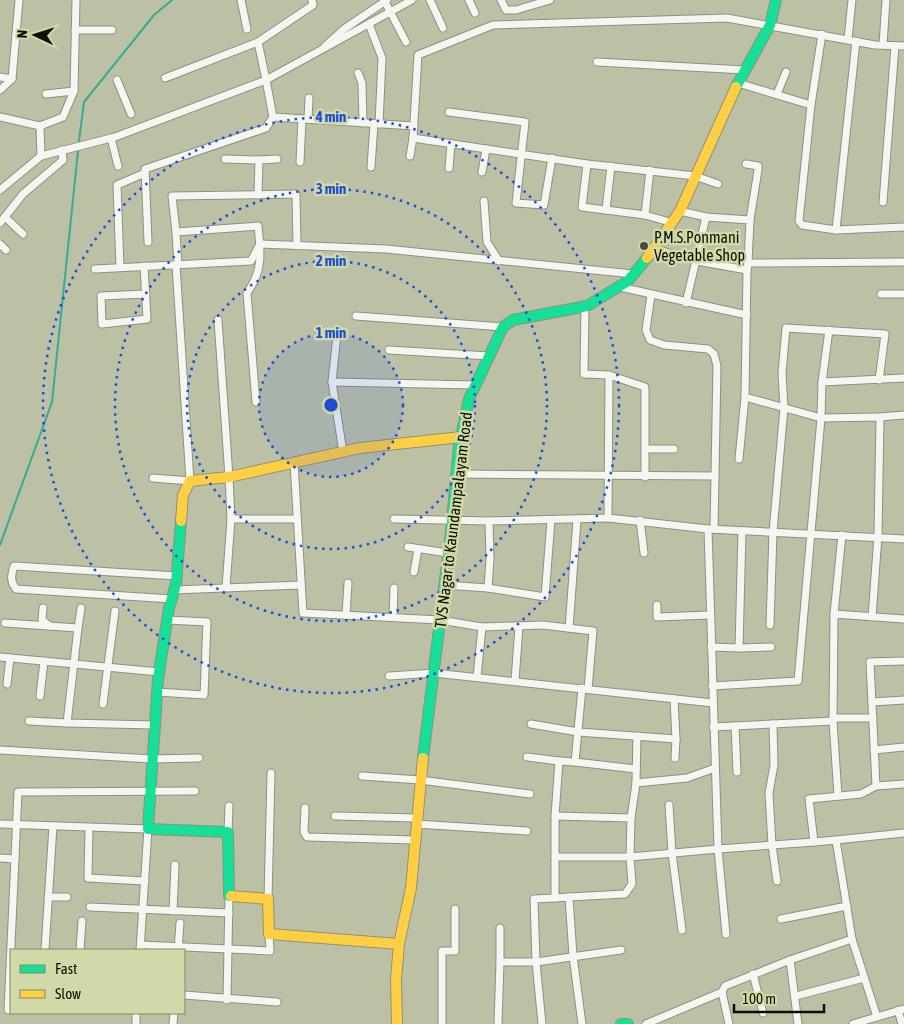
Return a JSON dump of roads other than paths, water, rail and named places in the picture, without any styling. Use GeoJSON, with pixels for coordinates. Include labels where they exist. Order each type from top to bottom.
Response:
{"type":"FeatureCollection","features":[{"type":"Feature","properties":{"kind":"street"},"geometry":{"type":"LineString","coordinates":[[0,90],[12,79],[19,0]]}},
{"type":"Feature","properties":{"kind":"street"},"geometry":{"type":"LineString","coordinates":[[0,117],[40,126],[63,117],[74,90],[76,0]]}},
{"type":"Feature","properties":{"kind":"street"},"geometry":{"type":"LineString","coordinates":[[240,0],[247,29]]}},
{"type":"Feature","properties":{"kind":"street"},"geometry":{"type":"LineString","coordinates":[[165,78],[258,42],[313,5],[312,0]]}},
{"type":"Feature","properties":{"kind":"street"},"geometry":{"type":"LineString","coordinates":[[321,51],[332,38],[385,0],[406,42]]}},
{"type":"Feature","properties":{"kind":"street"},"geometry":{"type":"LineString","coordinates":[[0,190],[41,156],[111,138],[266,80],[412,0]]}},
{"type":"Feature","properties":{"kind":"street"},"geometry":{"type":"LineString","coordinates":[[430,0],[443,28]]}},
{"type":"Feature","properties":{"kind":"street"},"geometry":{"type":"LineString","coordinates":[[469,0],[475,13]]}},
{"type":"Feature","properties":{"kind":"street"},"geometry":{"type":"LineString","coordinates":[[501,0],[506,10],[516,10],[547,0]]}},
{"type":"Feature","properties":{"kind":"street"},"geometry":{"type":"LineString","coordinates":[[356,316],[502,327],[513,320],[585,307],[620,287],[655,248],[680,211],[738,83],[770,25],[776,0]]}},
{"type":"Feature","properties":{"kind":"street"},"geometry":{"type":"LineString","coordinates":[[848,40],[852,0]]}},
{"type":"Feature","properties":{"kind":"street"},"geometry":{"type":"LineString","coordinates":[[882,45],[886,0]]}},
{"type":"Feature","properties":{"kind":"street"},"geometry":{"type":"LineString","coordinates":[[410,156],[414,126],[418,55],[493,25],[727,18],[848,40],[904,46]]}},
{"type":"Feature","properties":{"kind":"street"},"geometry":{"type":"LineString","coordinates":[[369,24],[382,58],[377,124],[371,167]]}},
{"type":"Feature","properties":{"kind":"street"},"geometry":{"type":"LineString","coordinates":[[75,30],[112,30]]}},
{"type":"Feature","properties":{"kind":"street"},"geometry":{"type":"LineString","coordinates":[[822,34],[811,105],[799,221],[802,225],[836,230],[904,227]]}},
{"type":"Feature","properties":{"kind":"street"},"geometry":{"type":"LineString","coordinates":[[836,230],[856,41]]}},
{"type":"Feature","properties":{"kind":"street"},"geometry":{"type":"LineString","coordinates":[[148,242],[145,169],[266,128],[273,117],[258,42]]}},
{"type":"Feature","properties":{"kind":"street"},"geometry":{"type":"LineString","coordinates":[[883,202],[895,46]]}},
{"type":"Feature","properties":{"kind":"street"},"geometry":{"type":"LineString","coordinates":[[597,62],[745,70]]}},
{"type":"Feature","properties":{"kind":"street"},"geometry":{"type":"LineString","coordinates":[[777,94],[786,72]]}},
{"type":"Feature","properties":{"kind":"street"},"geometry":{"type":"LineString","coordinates":[[358,73],[362,83],[362,123]]}},
{"type":"Feature","properties":{"kind":"street"},"geometry":{"type":"LineString","coordinates":[[0,77],[12,79]]}},
{"type":"Feature","properties":{"kind":"street"},"geometry":{"type":"LineString","coordinates":[[117,80],[130,114]]}},
{"type":"Feature","properties":{"kind":"street"},"geometry":{"type":"LineString","coordinates":[[738,83],[811,105]]}},
{"type":"Feature","properties":{"kind":"street"},"geometry":{"type":"LineString","coordinates":[[46,94],[74,90]]}},
{"type":"Feature","properties":{"kind":"street"},"geometry":{"type":"LineString","coordinates":[[300,162],[309,98]]}},
{"type":"Feature","properties":{"kind":"street"},"geometry":{"type":"LineString","coordinates":[[449,112],[525,122],[516,203],[544,205],[552,158]]}},
{"type":"Feature","properties":{"kind":"street"},"geometry":{"type":"LineString","coordinates":[[273,117],[414,126]]}},
{"type":"Feature","properties":{"kind":"street"},"geometry":{"type":"LineString","coordinates":[[40,126],[41,156]]}},
{"type":"Feature","properties":{"kind":"street"},"geometry":{"type":"LineString","coordinates":[[111,138],[118,166]]}},
{"type":"Feature","properties":{"kind":"street"},"geometry":{"type":"LineString","coordinates":[[413,138],[588,164],[695,176],[718,184]]}},
{"type":"Feature","properties":{"kind":"street"},"geometry":{"type":"LineString","coordinates":[[449,168],[451,144]]}},
{"type":"Feature","properties":{"kind":"street"},"geometry":{"type":"LineString","coordinates":[[482,172],[486,149]]}},
{"type":"Feature","properties":{"kind":"street"},"geometry":{"type":"LineString","coordinates":[[23,234],[2,220],[23,194],[63,160],[62,150]]}},
{"type":"Feature","properties":{"kind":"street"},"geometry":{"type":"LineString","coordinates":[[225,159],[277,159]]}},
{"type":"Feature","properties":{"kind":"street"},"geometry":{"type":"LineString","coordinates":[[258,194],[259,160]]}},
{"type":"Feature","properties":{"kind":"street"},"geometry":{"type":"LineString","coordinates":[[588,164],[582,207],[645,215],[673,223]]}},
{"type":"Feature","properties":{"kind":"street"},"geometry":{"type":"LineString","coordinates":[[739,459],[745,397],[747,267],[750,220],[758,170],[758,166],[746,164]]}},
{"type":"Feature","properties":{"kind":"street"},"geometry":{"type":"LineString","coordinates":[[606,210],[612,166]]}},
{"type":"Feature","properties":{"kind":"street"},"geometry":{"type":"LineString","coordinates":[[645,215],[650,170]]}},
{"type":"Feature","properties":{"kind":"street"},"geometry":{"type":"LineString","coordinates":[[120,268],[117,185],[146,173]]}},
{"type":"Feature","properties":{"kind":"street"},"geometry":{"type":"LineString","coordinates":[[271,773],[268,899],[270,951],[140,948],[156,692],[167,620],[176,588],[183,495],[190,481],[176,232],[172,196],[296,194],[297,246]]}},
{"type":"Feature","properties":{"kind":"street"},"geometry":{"type":"LineString","coordinates":[[484,201],[487,242],[499,261]]}},
{"type":"Feature","properties":{"kind":"street"},"geometry":{"type":"LineString","coordinates":[[680,211],[706,216],[750,220]]}},
{"type":"Feature","properties":{"kind":"street"},"geometry":{"type":"LineString","coordinates":[[686,303],[706,216]]}},
{"type":"Feature","properties":{"kind":"street"},"geometry":{"type":"LineString","coordinates":[[176,232],[258,226],[260,244],[257,278],[246,293],[256,402]]}},
{"type":"Feature","properties":{"kind":"street"},"geometry":{"type":"LineString","coordinates":[[0,244],[6,250]]}},
{"type":"Feature","properties":{"kind":"street"},"geometry":{"type":"LineString","coordinates":[[95,269],[251,261],[260,244]]}},
{"type":"Feature","properties":{"kind":"street"},"geometry":{"type":"LineString","coordinates":[[260,244],[386,249],[633,274]]}},
{"type":"Feature","properties":{"kind":"street"},"geometry":{"type":"LineString","coordinates":[[655,248],[697,261],[747,267],[904,262]]}},
{"type":"Feature","properties":{"kind":"street"},"geometry":{"type":"LineString","coordinates":[[144,266],[146,294],[147,319],[102,324],[101,296],[146,294]]}},
{"type":"Feature","properties":{"kind":"street"},"geometry":{"type":"LineString","coordinates":[[620,287],[746,315]]}},
{"type":"Feature","properties":{"kind":"street"},"geometry":{"type":"LineString","coordinates":[[881,294],[904,294]]}},
{"type":"Feature","properties":{"kind":"street"},"geometry":{"type":"LineString","coordinates":[[651,295],[646,330],[650,340],[664,345],[708,349],[714,354],[717,366],[710,615],[718,849],[726,934]]}},
{"type":"Feature","properties":{"kind":"street"},"geometry":{"type":"LineString","coordinates":[[585,307],[584,374],[610,374],[644,388],[645,477]]}},
{"type":"Feature","properties":{"kind":"street"},"geometry":{"type":"LineString","coordinates":[[218,320],[231,519],[226,587]]}},
{"type":"Feature","properties":{"kind":"street","name":"TVS Nagar to Kaundampalayam Road"},"geometry":{"type":"LineString","coordinates":[[397,1024],[396,979],[399,944],[411,888],[420,780],[461,437],[469,399],[502,327]]}},
{"type":"Feature","properties":{"kind":"street"},"geometry":{"type":"LineString","coordinates":[[770,625],[773,532],[784,408],[782,373],[786,328],[885,334],[880,380]]}},
{"type":"Feature","properties":{"kind":"street"},"geometry":{"type":"LineString","coordinates":[[712,686],[798,681],[821,418],[822,382],[829,330]]}},
{"type":"Feature","properties":{"kind":"street"},"geometry":{"type":"LineString","coordinates":[[337,336],[332,382],[343,452]]}},
{"type":"Feature","properties":{"kind":"street"},"geometry":{"type":"LineString","coordinates":[[389,350],[489,356]]}},
{"type":"Feature","properties":{"kind":"street"},"geometry":{"type":"LineString","coordinates":[[608,518],[610,374]]}},
{"type":"Feature","properties":{"kind":"street"},"geometry":{"type":"LineString","coordinates":[[822,382],[904,378]]}},
{"type":"Feature","properties":{"kind":"street"},"geometry":{"type":"LineString","coordinates":[[332,382],[475,385]]}},
{"type":"Feature","properties":{"kind":"street"},"geometry":{"type":"LineString","coordinates":[[745,397],[821,418],[904,415]]}},
{"type":"Feature","properties":{"kind":"street"},"geometry":{"type":"LineString","coordinates":[[872,617],[878,536],[880,417]]}},
{"type":"Feature","properties":{"kind":"street"},"geometry":{"type":"LineString","coordinates":[[153,478],[190,481],[229,478],[343,452],[461,437]]}},
{"type":"Feature","properties":{"kind":"street"},"geometry":{"type":"LineString","coordinates":[[646,449],[674,449]]}},
{"type":"Feature","properties":{"kind":"street"},"geometry":{"type":"LineString","coordinates":[[294,463],[303,612],[440,620],[482,627],[543,625],[593,631],[575,762]]}},
{"type":"Feature","properties":{"kind":"street"},"geometry":{"type":"LineString","coordinates":[[456,474],[609,477],[715,476]]}},
{"type":"Feature","properties":{"kind":"street"},"geometry":{"type":"LineString","coordinates":[[394,520],[452,519],[489,521],[608,518],[711,529],[878,536],[904,539]]}},
{"type":"Feature","properties":{"kind":"street"},"geometry":{"type":"LineString","coordinates":[[231,519],[297,519]]}},
{"type":"Feature","properties":{"kind":"street"},"geometry":{"type":"LineString","coordinates":[[444,585],[488,588],[545,597],[551,520]]}},
{"type":"Feature","properties":{"kind":"street"},"geometry":{"type":"LineString","coordinates":[[569,628],[578,520]]}},
{"type":"Feature","properties":{"kind":"street"},"geometry":{"type":"LineString","coordinates":[[640,520],[644,553]]}},
{"type":"Feature","properties":{"kind":"street"},"geometry":{"type":"LineString","coordinates":[[488,588],[491,554],[489,521]]}},
{"type":"Feature","properties":{"kind":"street"},"geometry":{"type":"LineString","coordinates":[[739,648],[742,531]]}},
{"type":"Feature","properties":{"kind":"street"},"geometry":{"type":"LineString","coordinates":[[838,796],[833,720],[834,614],[842,535]]}},
{"type":"Feature","properties":{"kind":"street"},"geometry":{"type":"LineString","coordinates":[[408,547],[448,553]]}},
{"type":"Feature","properties":{"kind":"street"},"geometry":{"type":"LineString","coordinates":[[414,572],[418,548]]}},
{"type":"Feature","properties":{"kind":"street"},"geometry":{"type":"LineString","coordinates":[[176,588],[14,566],[11,581],[16,590],[176,588],[301,585]]}},
{"type":"Feature","properties":{"kind":"street"},"geometry":{"type":"LineString","coordinates":[[346,615],[348,583]]}},
{"type":"Feature","properties":{"kind":"street"},"geometry":{"type":"LineString","coordinates":[[393,617],[394,588]]}},
{"type":"Feature","properties":{"kind":"street"},"geometry":{"type":"LineString","coordinates":[[658,605],[657,617],[710,615]]}},
{"type":"Feature","properties":{"kind":"street"},"geometry":{"type":"LineString","coordinates":[[43,608],[42,620],[50,626]]}},
{"type":"Feature","properties":{"kind":"street"},"geometry":{"type":"LineString","coordinates":[[68,723],[81,608]]}},
{"type":"Feature","properties":{"kind":"street"},"geometry":{"type":"LineString","coordinates":[[103,704],[115,611]]}},
{"type":"Feature","properties":{"kind":"street"},"geometry":{"type":"LineString","coordinates":[[834,614],[904,619]]}},
{"type":"Feature","properties":{"kind":"street"},"geometry":{"type":"LineString","coordinates":[[156,692],[204,694],[206,622],[167,620]]}},
{"type":"Feature","properties":{"kind":"street"},"geometry":{"type":"LineString","coordinates":[[5,623],[78,628]]}},
{"type":"Feature","properties":{"kind":"street"},"geometry":{"type":"LineString","coordinates":[[515,681],[519,626]]}},
{"type":"Feature","properties":{"kind":"street"},"geometry":{"type":"LineString","coordinates":[[477,677],[482,627]]}},
{"type":"Feature","properties":{"kind":"street"},"geometry":{"type":"LineString","coordinates":[[711,647],[772,647]]}},
{"type":"Feature","properties":{"kind":"street"},"geometry":{"type":"LineString","coordinates":[[0,657],[159,672]]}},
{"type":"Feature","properties":{"kind":"street"},"geometry":{"type":"LineString","coordinates":[[8,684],[10,658]]}},
{"type":"Feature","properties":{"kind":"street"},"geometry":{"type":"LineString","coordinates":[[40,696],[44,661]]}},
{"type":"Feature","properties":{"kind":"street"},"geometry":{"type":"LineString","coordinates":[[876,786],[870,662],[904,661]]}},
{"type":"Feature","properties":{"kind":"street"},"geometry":{"type":"LineString","coordinates":[[389,676],[434,673],[713,703]]}},
{"type":"Feature","properties":{"kind":"street"},"geometry":{"type":"LineString","coordinates":[[674,699],[675,758]]}},
{"type":"Feature","properties":{"kind":"street"},"geometry":{"type":"LineString","coordinates":[[872,702],[904,700]]}},
{"type":"Feature","properties":{"kind":"street"},"geometry":{"type":"LineString","coordinates":[[713,727],[873,718]]}},
{"type":"Feature","properties":{"kind":"street"},"geometry":{"type":"LineString","coordinates":[[28,721],[154,725]]}},
{"type":"Feature","properties":{"kind":"street"},"geometry":{"type":"LineString","coordinates":[[531,724],[578,732],[676,739]]}},
{"type":"Feature","properties":{"kind":"street"},"geometry":{"type":"LineString","coordinates":[[772,724],[774,765],[769,793],[772,844],[777,881]]}},
{"type":"Feature","properties":{"kind":"street"},"geometry":{"type":"LineString","coordinates":[[735,726],[737,772]]}},
{"type":"Feature","properties":{"kind":"street"},"geometry":{"type":"LineString","coordinates":[[542,1024],[536,962],[534,899],[625,894],[632,884],[630,857],[631,818],[636,783],[637,736]]}},
{"type":"Feature","properties":{"kind":"street"},"geometry":{"type":"LineString","coordinates":[[874,750],[904,747]]}},
{"type":"Feature","properties":{"kind":"street"},"geometry":{"type":"LineString","coordinates":[[0,750],[151,759],[199,758]]}},
{"type":"Feature","properties":{"kind":"street"},"geometry":{"type":"LineString","coordinates":[[527,757],[636,769]]}},
{"type":"Feature","properties":{"kind":"street"},"geometry":{"type":"LineString","coordinates":[[555,898],[555,816],[559,761]]}},
{"type":"Feature","properties":{"kind":"street"},"geometry":{"type":"LineString","coordinates":[[636,783],[687,778],[715,768]]}},
{"type":"Feature","properties":{"kind":"street"},"geometry":{"type":"LineString","coordinates":[[362,776],[420,780],[530,794]]}},
{"type":"Feature","properties":{"kind":"street"},"geometry":{"type":"LineString","coordinates":[[814,842],[809,799],[861,794],[876,786],[904,784]]}},
{"type":"Feature","properties":{"kind":"street"},"geometry":{"type":"LineString","coordinates":[[11,949],[18,792],[195,791]]}},
{"type":"Feature","properties":{"kind":"street"},"geometry":{"type":"LineString","coordinates":[[669,805],[672,853],[682,930]]}},
{"type":"Feature","properties":{"kind":"street"},"geometry":{"type":"LineString","coordinates":[[227,1000],[229,806]]}},
{"type":"Feature","properties":{"kind":"street"},"geometry":{"type":"LineString","coordinates":[[305,808],[304,832],[307,837],[415,840]]}},
{"type":"Feature","properties":{"kind":"street"},"geometry":{"type":"LineString","coordinates":[[335,816],[527,831]]}},
{"type":"Feature","properties":{"kind":"street"},"geometry":{"type":"LineString","coordinates":[[555,816],[631,818]]}},
{"type":"Feature","properties":{"kind":"street"},"geometry":{"type":"LineString","coordinates":[[0,824],[228,832]]}},
{"type":"Feature","properties":{"kind":"street"},"geometry":{"type":"LineString","coordinates":[[45,949],[53,826]]}},
{"type":"Feature","properties":{"kind":"street"},"geometry":{"type":"LineString","coordinates":[[89,828],[88,878],[145,881]]}},
{"type":"Feature","properties":{"kind":"street"},"geometry":{"type":"LineString","coordinates":[[555,857],[630,857],[904,833]]}},
{"type":"Feature","properties":{"kind":"street"},"geometry":{"type":"LineString","coordinates":[[836,840],[852,939],[877,1017]]}},
{"type":"Feature","properties":{"kind":"street"},"geometry":{"type":"LineString","coordinates":[[0,858],[15,860]]}},
{"type":"Feature","properties":{"kind":"street"},"geometry":{"type":"LineString","coordinates":[[173,911],[175,865]]}},
{"type":"Feature","properties":{"kind":"street"},"geometry":{"type":"LineString","coordinates":[[229,896],[268,899]]}},
{"type":"Feature","properties":{"kind":"street"},"geometry":{"type":"LineString","coordinates":[[48,897],[67,897]]}},
{"type":"Feature","properties":{"kind":"street"},"geometry":{"type":"LineString","coordinates":[[569,897],[573,956],[582,1024]]}},
{"type":"Feature","properties":{"kind":"street"},"geometry":{"type":"LineString","coordinates":[[781,919],[847,906]]}},
{"type":"Feature","properties":{"kind":"street"},"geometry":{"type":"LineString","coordinates":[[90,907],[229,913]]}},
{"type":"Feature","properties":{"kind":"street"},"geometry":{"type":"LineString","coordinates":[[442,1024],[442,951],[454,951],[455,909]]}},
{"type":"Feature","properties":{"kind":"street"},"geometry":{"type":"LineString","coordinates":[[80,949],[82,921]]}},
{"type":"Feature","properties":{"kind":"street"},"geometry":{"type":"LineString","coordinates":[[178,949],[180,923]]}},
{"type":"Feature","properties":{"kind":"street"},"geometry":{"type":"LineString","coordinates":[[498,1024],[500,928]]}},
{"type":"Feature","properties":{"kind":"street"},"geometry":{"type":"LineString","coordinates":[[269,934],[399,944]]}},
{"type":"Feature","properties":{"kind":"street"},"geometry":{"type":"LineString","coordinates":[[729,1024],[722,992],[725,986],[790,960],[852,939]]}},
{"type":"Feature","properties":{"kind":"street"},"geometry":{"type":"LineString","coordinates":[[500,962],[536,962],[621,950]]}},
{"type":"Feature","properties":{"kind":"street"},"geometry":{"type":"LineString","coordinates":[[790,960],[798,1024]]}},
{"type":"Feature","properties":{"kind":"street"},"geometry":{"type":"LineString","coordinates":[[8,1010],[10,967]]}},
{"type":"Feature","properties":{"kind":"street"},"geometry":{"type":"LineString","coordinates":[[754,974],[763,1013]]}},
{"type":"Feature","properties":{"kind":"street"},"geometry":{"type":"LineString","coordinates":[[796,996],[864,978]]}},
{"type":"Feature","properties":{"kind":"street"},"geometry":{"type":"LineString","coordinates":[[646,1024],[722,992]]}},
{"type":"Feature","properties":{"kind":"street"},"geometry":{"type":"LineString","coordinates":[[185,995],[227,1000],[278,1002]]}},
{"type":"Feature","properties":{"kind":"street"},"geometry":{"type":"LineString","coordinates":[[853,1024],[901,1010],[902,1024]]}},
{"type":"Feature","properties":{"kind":"street"},"geometry":{"type":"LineString","coordinates":[[621,1024],[628,1024]]}},
{"type":"Feature","properties":{"kind":"waterway"},"geometry":{"type":"LineString","coordinates":[[79,141],[84,102],[154,15],[172,0]]}},
{"type":"Feature","properties":{"kind":"waterway"},"geometry":{"type":"LineString","coordinates":[[0,545],[52,402],[78,151]]}},
{"type":"Feature","properties":{"kind":"place","name":"P.M.S.Ponmani Vegetable Shop"},"geometry":{"type":"Point","coordinates":[644,246]}}]}
